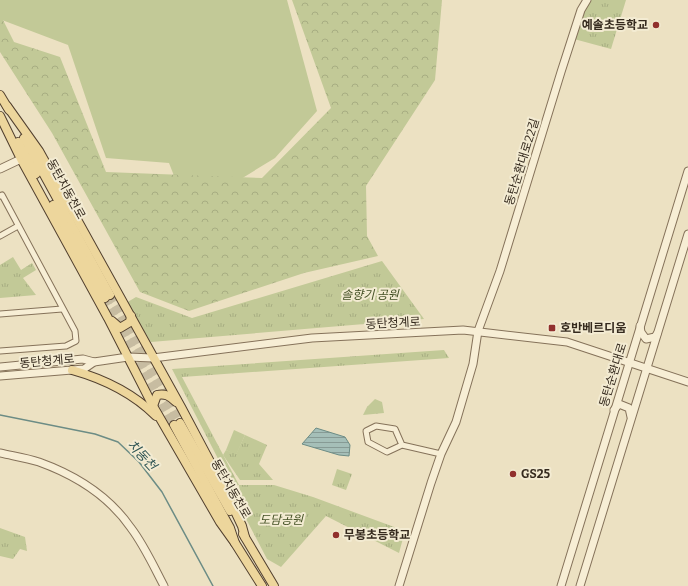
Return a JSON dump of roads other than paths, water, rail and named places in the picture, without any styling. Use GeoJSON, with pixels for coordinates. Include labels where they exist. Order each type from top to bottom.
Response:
{"type":"FeatureCollection","features":[{"type":"Feature","properties":{"kind":"main road","name":"동탄치동천로"},"geometry":{"type":"LineString","coordinates":[[0,95],[108,296],[23,150],[0,115]]}},
{"type":"Feature","properties":{"kind":"main road"},"geometry":{"type":"LineString","coordinates":[[6,106],[39,151],[131,316],[224,488],[242,526],[245,537]]}},
{"type":"Feature","properties":{"kind":"main road"},"geometry":{"type":"LineString","coordinates":[[0,115],[21,159],[108,318],[153,406],[174,426],[196,482],[262,586]]}},
{"type":"Feature","properties":{"kind":"main road"},"geometry":{"type":"LineString","coordinates":[[108,318],[120,328],[130,322],[131,316]]}},
{"type":"Feature","properties":{"kind":"main road"},"geometry":{"type":"LineString","coordinates":[[72,370],[93,376],[120,387],[174,426]]}},
{"type":"Feature","properties":{"kind":"main road"},"geometry":{"type":"LineString","coordinates":[[153,406],[157,395],[162,394],[172,398],[181,407]]}},
{"type":"Feature","properties":{"kind":"main road","name":"동탄치동천로"},"geometry":{"type":"LineString","coordinates":[[174,426],[245,537],[274,586]]}},
{"type":"Feature","properties":{"kind":"street","name":"동탄순환대로22길"},"geometry":{"type":"LineString","coordinates":[[399,586],[441,454],[456,422],[473,364],[478,331],[500,271],[581,10],[587,0]]}},
{"type":"Feature","properties":{"kind":"street"},"geometry":{"type":"LineString","coordinates":[[0,169],[21,159]]}},
{"type":"Feature","properties":{"kind":"street","name":"동탄순환대로"},"geometry":{"type":"LineString","coordinates":[[561,586],[628,362],[688,171]]}},
{"type":"Feature","properties":{"kind":"street"},"geometry":{"type":"LineString","coordinates":[[0,196],[2,195],[75,331],[76,341],[66,346],[0,351]]}},
{"type":"Feature","properties":{"kind":"street"},"geometry":{"type":"LineString","coordinates":[[0,236],[18,226]]}},
{"type":"Feature","properties":{"kind":"street"},"geometry":{"type":"LineString","coordinates":[[580,586],[688,234]]}},
{"type":"Feature","properties":{"kind":"street"},"geometry":{"type":"LineString","coordinates":[[0,314],[62,309]]}},
{"type":"Feature","properties":{"kind":"street"},"geometry":{"type":"LineString","coordinates":[[640,326],[641,332],[646,339],[655,337],[658,331]]}},
{"type":"Feature","properties":{"kind":"street","name":"동탄청계로"},"geometry":{"type":"LineString","coordinates":[[0,367],[83,359],[94,362],[128,357],[153,358],[312,338],[463,330],[567,342],[688,382]]}},
{"type":"Feature","properties":{"kind":"street","name":"동탄청계로"},"geometry":{"type":"LineString","coordinates":[[0,376],[84,369],[94,362]]}},
{"type":"Feature","properties":{"kind":"street"},"geometry":{"type":"LineString","coordinates":[[614,412],[619,404],[624,405],[629,408],[631,419]]}},
{"type":"Feature","properties":{"kind":"street"},"geometry":{"type":"LineString","coordinates":[[402,445],[395,429],[376,426],[366,431],[368,442],[387,452],[402,445],[441,454]]}},
{"type":"Feature","properties":{"kind":"street"},"geometry":{"type":"LineString","coordinates":[[0,453],[38,462],[65,474],[102,495],[118,510],[133,529],[164,586]]}},
{"type":"Feature","properties":{"kind":"water"},"geometry":{"type":"Polygon","coordinates":[[[316,428],[345,437],[350,445],[349,456],[339,455],[302,444],[316,428]]]}},
{"type":"Feature","properties":{"kind":"waterway","name":"치동천"},"geometry":{"type":"LineString","coordinates":[[0,415],[95,434],[118,442],[139,462],[162,492],[213,586]]}},
{"type":"Feature","properties":{"kind":"tunnel"},"geometry":{"type":"LineString","coordinates":[[110,295],[180,423]]}},
{"type":"Feature","properties":{"kind":"tunnel"},"geometry":{"type":"LineString","coordinates":[[105,298],[174,425]]}},
{"type":"Feature","properties":{"kind":"place","name":"예솔초등학교"},"geometry":{"type":"Point","coordinates":[656,25]}},
{"type":"Feature","properties":{"kind":"place","name":"호반베르디움"},"geometry":{"type":"Point","coordinates":[552,328]}},
{"type":"Feature","properties":{"kind":"place","name":"GS25"},"geometry":{"type":"Point","coordinates":[513,474]}},
{"type":"Feature","properties":{"kind":"place","name":"무봉초등학교"},"geometry":{"type":"Point","coordinates":[336,535]}},
{"type":"Feature","properties":{"kind":"park label","name":"솔향기 공원"},"geometry":{"type":"Point","coordinates":[370,295]}},
{"type":"Feature","properties":{"kind":"park label","name":"도담공원"},"geometry":{"type":"Point","coordinates":[281,520]}}]}
